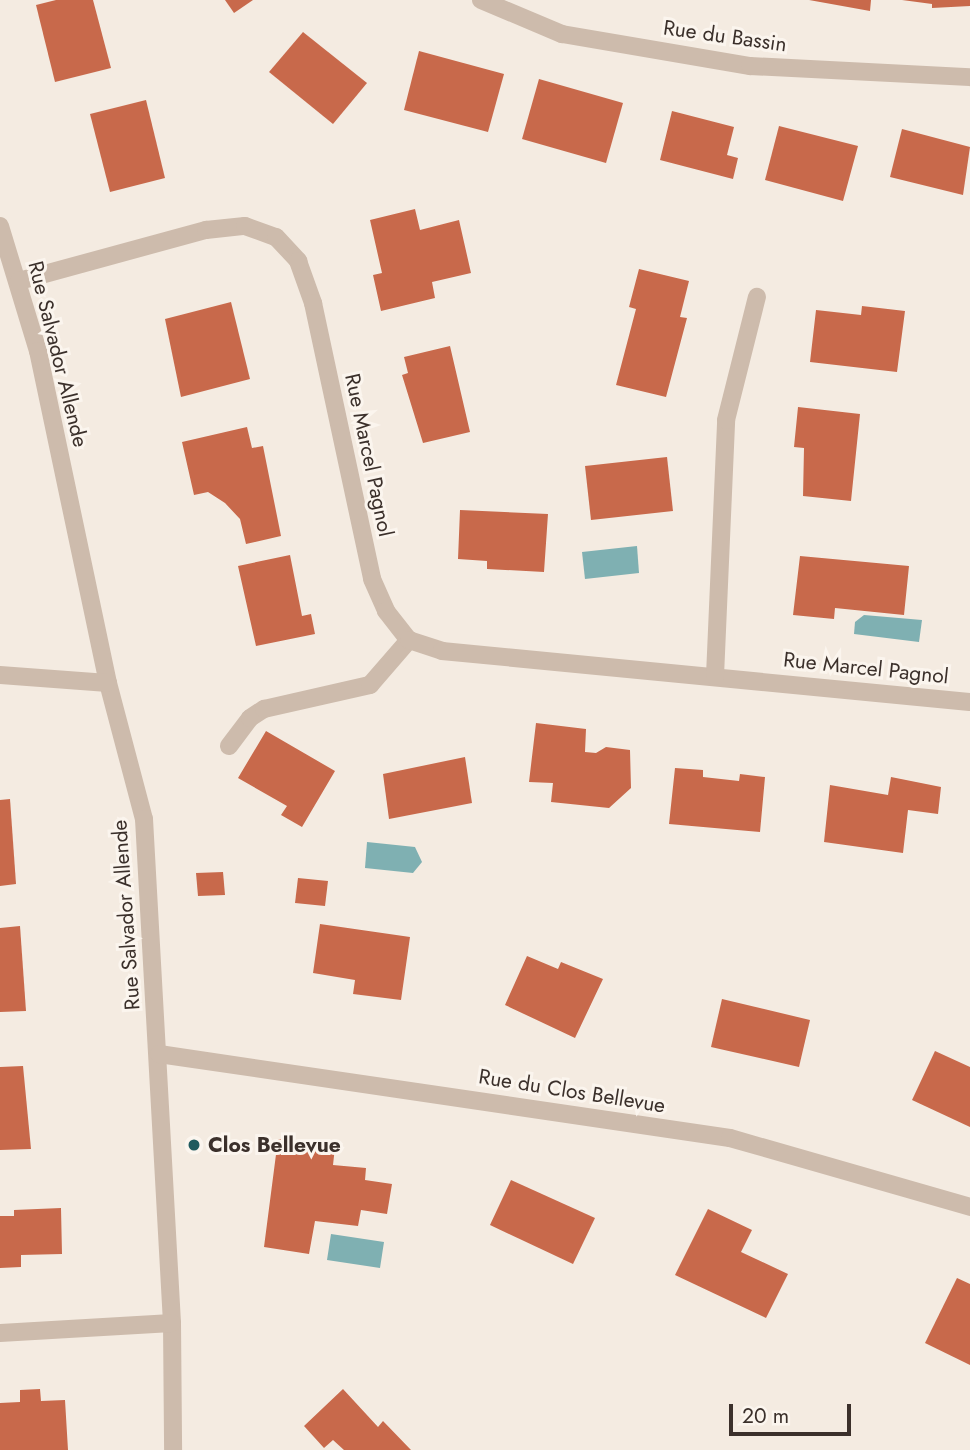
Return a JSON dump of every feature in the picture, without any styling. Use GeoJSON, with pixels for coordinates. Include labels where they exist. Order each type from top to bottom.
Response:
{"type":"FeatureCollection","features":[{"type":"Feature","properties":{"kind":"street","name":"Rue du Bassin"},"geometry":{"type":"LineString","coordinates":[[481,0],[562,34],[750,66],[970,77]]}},
{"type":"Feature","properties":{"kind":"street","name":"Rue Salvador Allende"},"geometry":{"type":"LineString","coordinates":[[0,226],[19,281],[108,683],[144,819],[172,1323],[173,1450]]}},
{"type":"Feature","properties":{"kind":"street","name":"Rue Marcel Pagnol"},"geometry":{"type":"LineString","coordinates":[[19,281],[206,230],[245,226],[276,237],[298,261],[313,303],[372,579],[386,611],[409,640],[442,651],[970,702]]}},
{"type":"Feature","properties":{"kind":"street"},"geometry":{"type":"LineString","coordinates":[[715,676],[726,419],[757,297]]}},
{"type":"Feature","properties":{"kind":"street"},"geometry":{"type":"LineString","coordinates":[[229,746],[244,724],[264,709],[370,685],[409,640]]}},
{"type":"Feature","properties":{"kind":"street"},"geometry":{"type":"LineString","coordinates":[[0,675],[108,683]]}},
{"type":"Feature","properties":{"kind":"street","name":"Rue du Clos Bellevue"},"geometry":{"type":"LineString","coordinates":[[159,1054],[730,1138],[970,1207]]}},
{"type":"Feature","properties":{"kind":"street"},"geometry":{"type":"LineString","coordinates":[[0,1333],[172,1323]]}},
{"type":"Feature","properties":{"kind":"water"},"geometry":{"type":"Polygon","coordinates":[[[637,546],[639,573],[585,579],[582,552],[637,546]]]}},
{"type":"Feature","properties":{"kind":"water"},"geometry":{"type":"Polygon","coordinates":[[[864,615],[922,620],[919,642],[854,634],[855,622],[864,615]]]}},
{"type":"Feature","properties":{"kind":"water"},"geometry":{"type":"Polygon","coordinates":[[[367,842],[415,847],[422,862],[413,873],[365,868],[367,842]]]}},
{"type":"Feature","properties":{"kind":"water"},"geometry":{"type":"Polygon","coordinates":[[[331,1234],[384,1242],[380,1268],[327,1260],[331,1234]]]}},
{"type":"Feature","properties":{"kind":"building"},"geometry":{"type":"Polygon","coordinates":[[[56,0],[93,0],[111,68],[55,82],[36,5],[56,0]]]}},
{"type":"Feature","properties":{"kind":"building"},"geometry":{"type":"Polygon","coordinates":[[[225,0],[253,0],[234,13],[225,0]]]}},
{"type":"Feature","properties":{"kind":"building"},"geometry":{"type":"Polygon","coordinates":[[[809,0],[871,0],[870,11],[809,0]]]}},
{"type":"Feature","properties":{"kind":"building"},"geometry":{"type":"Polygon","coordinates":[[[902,0],[970,0],[970,6],[932,8],[932,4],[902,0]]]}},
{"type":"Feature","properties":{"kind":"building"},"geometry":{"type":"Polygon","coordinates":[[[303,32],[367,83],[333,124],[269,72],[303,32]]]}},
{"type":"Feature","properties":{"kind":"building"},"geometry":{"type":"Polygon","coordinates":[[[419,51],[504,74],[488,132],[404,110],[419,51]]]}},
{"type":"Feature","properties":{"kind":"building"},"geometry":{"type":"Polygon","coordinates":[[[539,79],[623,103],[606,163],[522,139],[539,79]]]}},
{"type":"Feature","properties":{"kind":"building"},"geometry":{"type":"Polygon","coordinates":[[[146,100],[165,178],[110,192],[90,114],[146,100]]]}},
{"type":"Feature","properties":{"kind":"building"},"geometry":{"type":"Polygon","coordinates":[[[672,111],[734,127],[727,155],[738,158],[733,179],[660,160],[672,111]]]}},
{"type":"Feature","properties":{"kind":"building"},"geometry":{"type":"Polygon","coordinates":[[[779,126],[858,146],[843,201],[765,180],[779,126]]]}},
{"type":"Feature","properties":{"kind":"building"},"geometry":{"type":"Polygon","coordinates":[[[902,129],[970,147],[963,195],[890,177],[902,129]]]}},
{"type":"Feature","properties":{"kind":"building"},"geometry":{"type":"Polygon","coordinates":[[[415,209],[420,230],[459,220],[471,273],[432,282],[435,298],[381,311],[373,275],[382,273],[370,220],[415,209]]]}},
{"type":"Feature","properties":{"kind":"building"},"geometry":{"type":"Polygon","coordinates":[[[639,269],[689,281],[680,317],[687,318],[666,397],[616,385],[636,309],[629,307],[639,269]]]}},
{"type":"Feature","properties":{"kind":"building"},"geometry":{"type":"Polygon","coordinates":[[[231,302],[250,379],[181,397],[165,319],[231,302]]]}},
{"type":"Feature","properties":{"kind":"building"},"geometry":{"type":"Polygon","coordinates":[[[862,306],[905,311],[897,372],[810,362],[816,310],[861,315],[862,306]]]}},
{"type":"Feature","properties":{"kind":"building"},"geometry":{"type":"Polygon","coordinates":[[[450,346],[470,432],[423,443],[402,375],[408,373],[404,357],[450,346]]]}},
{"type":"Feature","properties":{"kind":"building"},"geometry":{"type":"Polygon","coordinates":[[[798,407],[860,414],[851,501],[803,496],[804,448],[794,447],[798,407]]]}},
{"type":"Feature","properties":{"kind":"building"},"geometry":{"type":"Polygon","coordinates":[[[247,427],[252,448],[263,446],[281,536],[246,544],[240,519],[225,503],[208,492],[194,495],[182,442],[247,427]]]}},
{"type":"Feature","properties":{"kind":"building"},"geometry":{"type":"Polygon","coordinates":[[[667,457],[673,511],[591,520],[585,466],[667,457]]]}},
{"type":"Feature","properties":{"kind":"building"},"geometry":{"type":"Polygon","coordinates":[[[460,510],[548,514],[544,572],[487,569],[487,561],[458,559],[460,510]]]}},
{"type":"Feature","properties":{"kind":"building"},"geometry":{"type":"Polygon","coordinates":[[[290,555],[302,616],[311,614],[315,634],[256,646],[238,566],[290,555]]]}},
{"type":"Feature","properties":{"kind":"building"},"geometry":{"type":"Polygon","coordinates":[[[800,556],[909,566],[904,615],[835,608],[834,619],[793,615],[800,556]]]}},
{"type":"Feature","properties":{"kind":"building"},"geometry":{"type":"Polygon","coordinates":[[[536,723],[586,729],[585,752],[596,753],[606,747],[630,750],[631,788],[609,808],[551,802],[553,783],[529,782],[536,723]]]}},
{"type":"Feature","properties":{"kind":"building"},"geometry":{"type":"Polygon","coordinates":[[[266,731],[335,771],[302,827],[281,815],[287,806],[238,778],[266,731]]]}},
{"type":"Feature","properties":{"kind":"building"},"geometry":{"type":"Polygon","coordinates":[[[465,757],[472,803],[389,819],[383,774],[465,757]]]}},
{"type":"Feature","properties":{"kind":"building"},"geometry":{"type":"Polygon","coordinates":[[[675,768],[703,770],[703,777],[739,781],[740,774],[765,777],[760,832],[669,824],[675,768]]]}},
{"type":"Feature","properties":{"kind":"building"},"geometry":{"type":"Polygon","coordinates":[[[891,777],[941,787],[938,814],[908,810],[903,853],[824,842],[830,785],[888,795],[891,777]]]}},
{"type":"Feature","properties":{"kind":"building"},"geometry":{"type":"Polygon","coordinates":[[[10,799],[16,884],[0,886],[0,800],[10,799]]]}},
{"type":"Feature","properties":{"kind":"building"},"geometry":{"type":"Polygon","coordinates":[[[223,872],[225,895],[198,896],[196,873],[223,872]]]}},
{"type":"Feature","properties":{"kind":"building"},"geometry":{"type":"Polygon","coordinates":[[[298,878],[328,881],[325,906],[295,903],[298,878]]]}},
{"type":"Feature","properties":{"kind":"building"},"geometry":{"type":"Polygon","coordinates":[[[320,924],[410,937],[401,1000],[353,994],[355,980],[313,973],[320,924]]]}},
{"type":"Feature","properties":{"kind":"building"},"geometry":{"type":"Polygon","coordinates":[[[20,926],[26,1011],[0,1012],[0,928],[20,926]]]}},
{"type":"Feature","properties":{"kind":"building"},"geometry":{"type":"Polygon","coordinates":[[[527,956],[558,969],[561,962],[603,979],[575,1038],[505,1005],[527,956]]]}},
{"type":"Feature","properties":{"kind":"building"},"geometry":{"type":"Polygon","coordinates":[[[722,999],[810,1020],[799,1067],[711,1047],[722,999]]]}},
{"type":"Feature","properties":{"kind":"building"},"geometry":{"type":"Polygon","coordinates":[[[935,1051],[970,1067],[970,1127],[912,1100],[935,1051]]]}},
{"type":"Feature","properties":{"kind":"building"},"geometry":{"type":"Polygon","coordinates":[[[23,1066],[31,1149],[0,1150],[0,1067],[23,1066]]]}},
{"type":"Feature","properties":{"kind":"building"},"geometry":{"type":"Polygon","coordinates":[[[278,1139],[335,1147],[333,1165],[366,1168],[365,1180],[392,1184],[387,1214],[361,1210],[358,1226],[315,1221],[309,1254],[264,1247],[278,1139]]]}},
{"type":"Feature","properties":{"kind":"building"},"geometry":{"type":"Polygon","coordinates":[[[511,1180],[595,1218],[573,1264],[490,1225],[511,1180]]]}},
{"type":"Feature","properties":{"kind":"building"},"geometry":{"type":"Polygon","coordinates":[[[61,1208],[62,1254],[21,1255],[21,1267],[0,1268],[0,1216],[14,1216],[14,1210],[61,1208]]]}},
{"type":"Feature","properties":{"kind":"building"},"geometry":{"type":"Polygon","coordinates":[[[708,1209],[752,1230],[741,1252],[788,1274],[766,1318],[675,1275],[708,1209]]]}},
{"type":"Feature","properties":{"kind":"building"},"geometry":{"type":"Polygon","coordinates":[[[957,1278],[970,1284],[970,1365],[925,1343],[957,1278]]]}},
{"type":"Feature","properties":{"kind":"building"},"geometry":{"type":"Polygon","coordinates":[[[40,1389],[41,1401],[65,1400],[68,1450],[0,1450],[0,1403],[20,1402],[20,1390],[40,1389]]]}},
{"type":"Feature","properties":{"kind":"building"},"geometry":{"type":"Polygon","coordinates":[[[343,1389],[378,1427],[383,1421],[411,1450],[344,1450],[333,1440],[324,1448],[304,1426],[343,1389]]]}},
{"type":"Feature","properties":{"kind":"place","name":"Clos Bellevue"},"geometry":{"type":"Point","coordinates":[194,1145]}}]}
